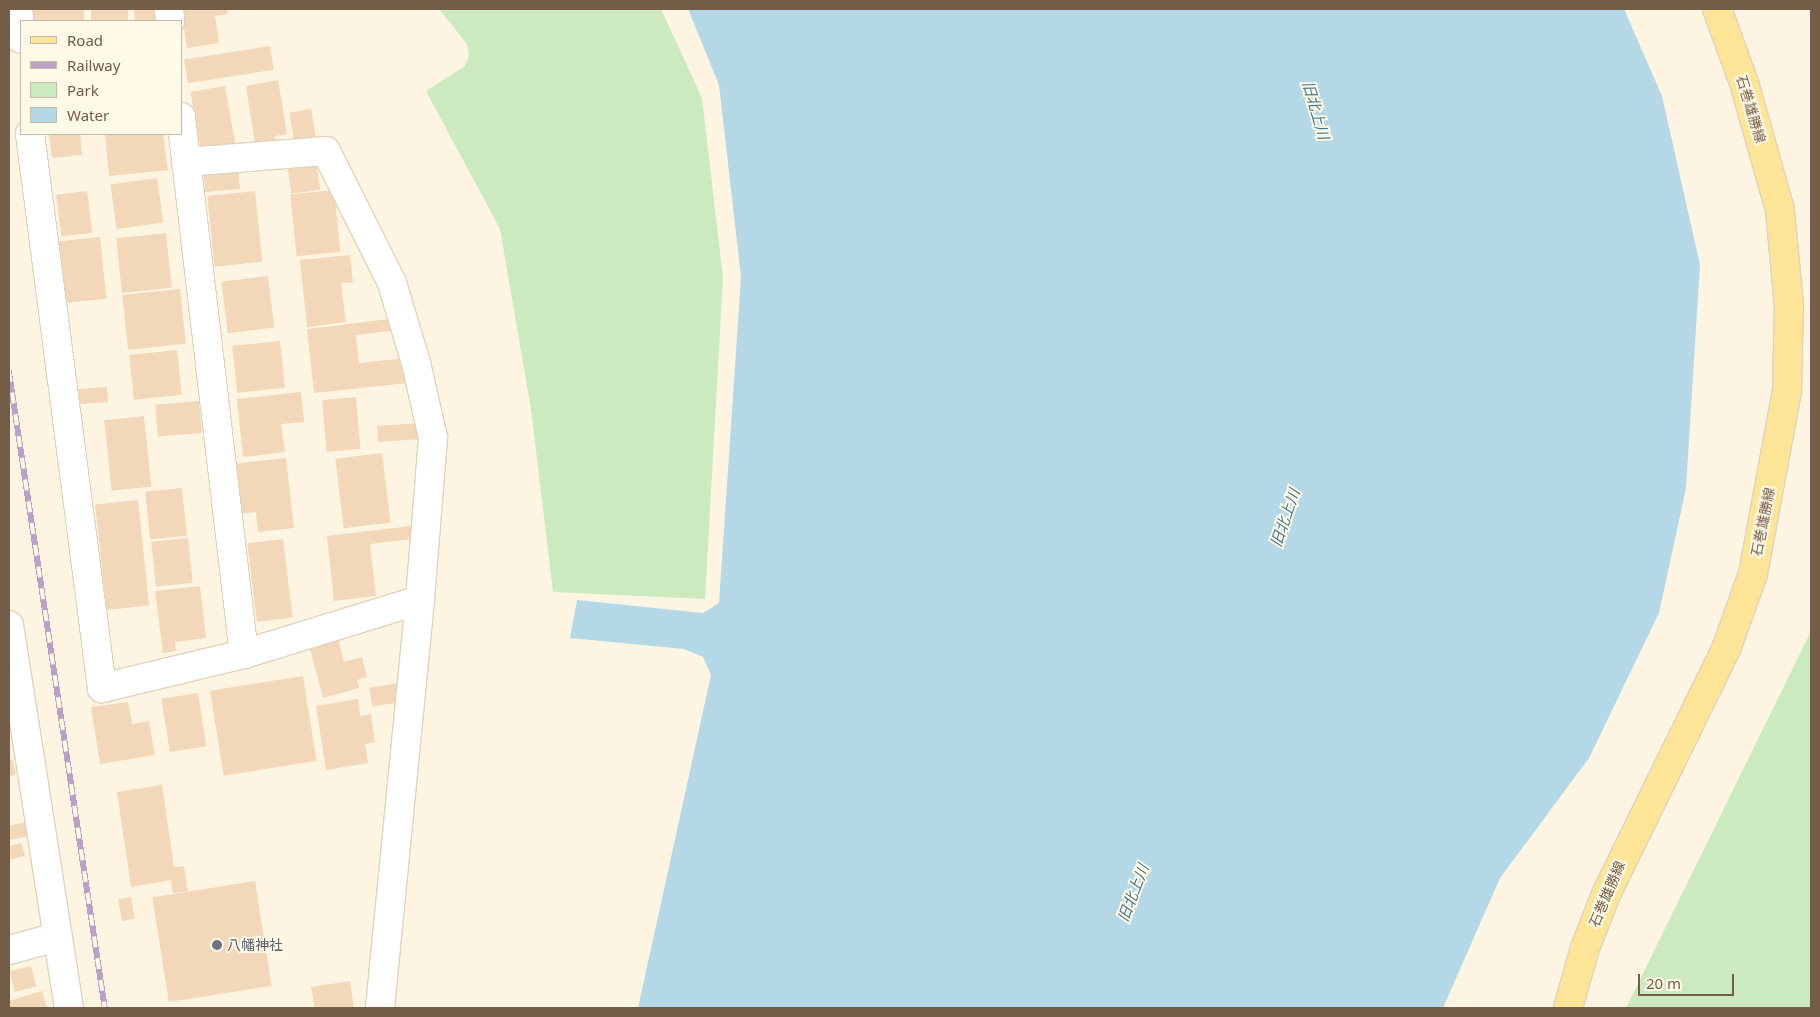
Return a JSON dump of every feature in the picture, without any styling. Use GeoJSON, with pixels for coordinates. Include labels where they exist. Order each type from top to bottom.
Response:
{"type":"FeatureCollection","features":[{"type":"Feature","properties":{"kind":"main road","name":"石巻雄勝線"},"geometry":{"type":"LineString","coordinates":[[1568,1008],[1585,948],[1606,892],[1726,649],[1753,574],[1787,391],[1789,306],[1780,210],[1744,83],[1717,9]]}},
{"type":"Feature","properties":{"kind":"street"},"geometry":{"type":"LineString","coordinates":[[18,9],[20,29]]}},
{"type":"Feature","properties":{"kind":"street"},"geometry":{"type":"LineString","coordinates":[[182,126],[244,654]]}},
{"type":"Feature","properties":{"kind":"street"},"geometry":{"type":"LineString","coordinates":[[30,135],[102,688],[244,654],[420,600]]}},
{"type":"Feature","properties":{"kind":"street"},"geometry":{"type":"LineString","coordinates":[[186,162],[326,151],[392,284],[416,363],[433,438],[420,600],[380,1008]]}},
{"type":"Feature","properties":{"kind":"street"},"geometry":{"type":"LineString","coordinates":[[9,625],[16,714],[70,1008]]}},
{"type":"Feature","properties":{"kind":"street"},"geometry":{"type":"LineString","coordinates":[[9,950],[57,937]]}},
{"type":"Feature","properties":{"kind":"green space"},"geometry":{"type":"Polygon","coordinates":[[[439,9],[661,9],[702,98],[723,278],[705,599],[553,592],[531,409],[500,229],[426,91],[465,66],[469,56],[467,44],[439,9]]]}},
{"type":"Feature","properties":{"kind":"green space"},"geometry":{"type":"Polygon","coordinates":[[[1811,629],[1811,1008],[1626,1008],[1810,633],[1811,629]]]}},
{"type":"Feature","properties":{"kind":"water","name":"旧北上川"},"geometry":{"type":"Polygon","coordinates":[[[688,9],[1624,9],[1662,96],[1700,265],[1686,488],[1659,613],[1589,758],[1500,878],[1443,1008],[638,1008],[711,675],[703,657],[684,649],[570,638],[577,600],[703,613],[719,603],[741,277],[719,85],[688,9]]]}},
{"type":"Feature","properties":{"kind":"building"},"geometry":{"type":"Polygon","coordinates":[[[31,9],[84,9],[84,20],[31,20],[31,9]]]}},
{"type":"Feature","properties":{"kind":"building"},"geometry":{"type":"Polygon","coordinates":[[[91,9],[128,9],[128,20],[91,20],[91,9]]]}},
{"type":"Feature","properties":{"kind":"building"},"geometry":{"type":"Polygon","coordinates":[[[134,9],[159,9],[161,20],[135,20],[134,9]]]}},
{"type":"Feature","properties":{"kind":"building"},"geometry":{"type":"Polygon","coordinates":[[[181,9],[227,9],[228,14],[215,16],[219,43],[187,48],[181,9]]]}},
{"type":"Feature","properties":{"kind":"building"},"geometry":{"type":"Polygon","coordinates":[[[270,46],[274,70],[188,83],[184,60],[270,46]]]}},
{"type":"Feature","properties":{"kind":"building"},"geometry":{"type":"Polygon","coordinates":[[[278,80],[287,134],[275,136],[276,147],[256,150],[246,86],[278,80]]]}},
{"type":"Feature","properties":{"kind":"building"},"geometry":{"type":"Polygon","coordinates":[[[225,86],[235,145],[201,151],[191,92],[225,86]]]}},
{"type":"Feature","properties":{"kind":"building"},"geometry":{"type":"Polygon","coordinates":[[[311,109],[317,143],[295,147],[289,113],[311,109]]]}},
{"type":"Feature","properties":{"kind":"building"},"geometry":{"type":"Polygon","coordinates":[[[49,135],[80,135],[82,155],[52,158],[49,135]]]}},
{"type":"Feature","properties":{"kind":"building"},"geometry":{"type":"Polygon","coordinates":[[[105,135],[163,135],[168,170],[109,176],[105,135]]]}},
{"type":"Feature","properties":{"kind":"building"},"geometry":{"type":"Polygon","coordinates":[[[316,161],[320,190],[291,194],[287,165],[316,161]]]}},
{"type":"Feature","properties":{"kind":"building"},"geometry":{"type":"Polygon","coordinates":[[[238,165],[240,189],[205,192],[203,168],[238,165]]]}},
{"type":"Feature","properties":{"kind":"building"},"geometry":{"type":"Polygon","coordinates":[[[157,178],[163,223],[117,229],[110,185],[157,178]]]}},
{"type":"Feature","properties":{"kind":"building"},"geometry":{"type":"Polygon","coordinates":[[[334,190],[340,252],[297,256],[290,195],[334,190]]]}},
{"type":"Feature","properties":{"kind":"building"},"geometry":{"type":"Polygon","coordinates":[[[87,191],[92,233],[61,236],[56,195],[87,191]]]}},
{"type":"Feature","properties":{"kind":"building"},"geometry":{"type":"Polygon","coordinates":[[[255,191],[262,262],[215,267],[207,196],[255,191]]]}},
{"type":"Feature","properties":{"kind":"building"},"geometry":{"type":"Polygon","coordinates":[[[166,233],[172,288],[122,293],[116,238],[166,233]]]}},
{"type":"Feature","properties":{"kind":"building"},"geometry":{"type":"Polygon","coordinates":[[[100,237],[106,299],[62,303],[55,242],[100,237]]]}},
{"type":"Feature","properties":{"kind":"building"},"geometry":{"type":"Polygon","coordinates":[[[350,255],[353,282],[341,283],[346,322],[307,327],[300,260],[350,255]]]}},
{"type":"Feature","properties":{"kind":"building"},"geometry":{"type":"Polygon","coordinates":[[[268,276],[274,328],[228,333],[221,282],[268,276]]]}},
{"type":"Feature","properties":{"kind":"building"},"geometry":{"type":"Polygon","coordinates":[[[180,289],[186,344],[128,350],[122,295],[180,289]]]}},
{"type":"Feature","properties":{"kind":"building"},"geometry":{"type":"Polygon","coordinates":[[[397,318],[399,330],[356,335],[359,363],[406,358],[408,383],[314,393],[307,329],[397,318]]]}},
{"type":"Feature","properties":{"kind":"building"},"geometry":{"type":"Polygon","coordinates":[[[280,341],[285,388],[237,393],[232,346],[280,341]]]}},
{"type":"Feature","properties":{"kind":"building"},"geometry":{"type":"Polygon","coordinates":[[[177,350],[182,395],[134,400],[129,355],[177,350]]]}},
{"type":"Feature","properties":{"kind":"building"},"geometry":{"type":"Polygon","coordinates":[[[107,387],[108,402],[73,404],[72,389],[107,387]]]}},
{"type":"Feature","properties":{"kind":"building"},"geometry":{"type":"Polygon","coordinates":[[[301,392],[304,422],[281,424],[285,452],[243,457],[237,399],[301,392]]]}},
{"type":"Feature","properties":{"kind":"building"},"geometry":{"type":"Polygon","coordinates":[[[356,397],[361,449],[327,452],[322,400],[356,397]]]}},
{"type":"Feature","properties":{"kind":"building"},"geometry":{"type":"Polygon","coordinates":[[[199,401],[202,433],[158,437],[155,405],[199,401]]]}},
{"type":"Feature","properties":{"kind":"building"},"geometry":{"type":"Polygon","coordinates":[[[144,416],[151,487],[112,491],[104,420],[144,416]]]}},
{"type":"Feature","properties":{"kind":"building"},"geometry":{"type":"Polygon","coordinates":[[[420,423],[421,439],[378,442],[377,426],[420,423]]]}},
{"type":"Feature","properties":{"kind":"building"},"geometry":{"type":"Polygon","coordinates":[[[382,453],[391,522],[344,528],[335,459],[382,453]]]}},
{"type":"Feature","properties":{"kind":"building"},"geometry":{"type":"Polygon","coordinates":[[[286,458],[294,528],[258,532],[256,512],[238,514],[232,464],[286,458]]]}},
{"type":"Feature","properties":{"kind":"building"},"geometry":{"type":"Polygon","coordinates":[[[182,488],[187,536],[150,540],[145,492],[182,488]]]}},
{"type":"Feature","properties":{"kind":"building"},"geometry":{"type":"Polygon","coordinates":[[[138,500],[149,605],[106,610],[95,504],[138,500]]]}},
{"type":"Feature","properties":{"kind":"building"},"geometry":{"type":"Polygon","coordinates":[[[411,526],[412,539],[370,544],[376,596],[334,601],[327,536],[411,526]]]}},
{"type":"Feature","properties":{"kind":"building"},"geometry":{"type":"Polygon","coordinates":[[[188,538],[193,583],[156,587],[151,542],[188,538]]]}},
{"type":"Feature","properties":{"kind":"building"},"geometry":{"type":"Polygon","coordinates":[[[283,539],[293,617],[257,622],[247,543],[283,539]]]}},
{"type":"Feature","properties":{"kind":"building"},"geometry":{"type":"Polygon","coordinates":[[[200,586],[206,638],[175,642],[176,651],[163,653],[155,591],[200,586]]]}},
{"type":"Feature","properties":{"kind":"building"},"geometry":{"type":"Polygon","coordinates":[[[338,638],[344,662],[362,657],[367,677],[357,680],[359,688],[323,698],[309,645],[338,638]]]}},
{"type":"Feature","properties":{"kind":"building"},"geometry":{"type":"Polygon","coordinates":[[[303,676],[316,761],[224,776],[210,691],[303,676]]]}},
{"type":"Feature","properties":{"kind":"building"},"geometry":{"type":"Polygon","coordinates":[[[400,683],[403,702],[372,707],[369,688],[400,683]]]}},
{"type":"Feature","properties":{"kind":"building"},"geometry":{"type":"Polygon","coordinates":[[[198,693],[206,746],[170,752],[161,699],[198,693]]]}},
{"type":"Feature","properties":{"kind":"building"},"geometry":{"type":"Polygon","coordinates":[[[358,699],[360,716],[371,714],[375,742],[365,744],[368,763],[326,770],[316,706],[358,699]]]}},
{"type":"Feature","properties":{"kind":"building"},"geometry":{"type":"Polygon","coordinates":[[[128,702],[132,724],[149,721],[155,755],[100,764],[91,707],[128,702]]]}},
{"type":"Feature","properties":{"kind":"building"},"geometry":{"type":"Polygon","coordinates":[[[12,759],[16,774],[9,777],[9,760],[12,759]]]}},
{"type":"Feature","properties":{"kind":"building"},"geometry":{"type":"Polygon","coordinates":[[[162,785],[174,867],[184,866],[188,891],[173,893],[171,880],[131,887],[117,792],[162,785]]]}},
{"type":"Feature","properties":{"kind":"building"},"geometry":{"type":"Polygon","coordinates":[[[26,822],[29,836],[9,840],[9,826],[26,822]]]}},
{"type":"Feature","properties":{"kind":"building"},"geometry":{"type":"Polygon","coordinates":[[[21,843],[25,856],[9,860],[9,846],[21,843]]]}},
{"type":"Feature","properties":{"kind":"building"},"geometry":{"type":"Polygon","coordinates":[[[255,881],[272,986],[169,1002],[152,897],[255,881]]]}},
{"type":"Feature","properties":{"kind":"building"},"geometry":{"type":"Polygon","coordinates":[[[131,897],[135,919],[122,921],[118,899],[131,897]]]}},
{"type":"Feature","properties":{"kind":"building"},"geometry":{"type":"Polygon","coordinates":[[[31,966],[36,986],[15,992],[10,971],[31,966]]]}},
{"type":"Feature","properties":{"kind":"building"},"geometry":{"type":"Polygon","coordinates":[[[350,981],[354,1008],[315,1008],[311,987],[350,981]]]}},
{"type":"Feature","properties":{"kind":"building"},"geometry":{"type":"Polygon","coordinates":[[[42,991],[47,1008],[9,1008],[9,1001],[42,991]]]}},
{"type":"Feature","properties":{"kind":"railway"},"geometry":{"type":"LineString","coordinates":[[9,371],[105,1008]]}},
{"type":"Feature","properties":{"kind":"place","name":"八幡神社"},"geometry":{"type":"Point","coordinates":[217,945]}}]}
